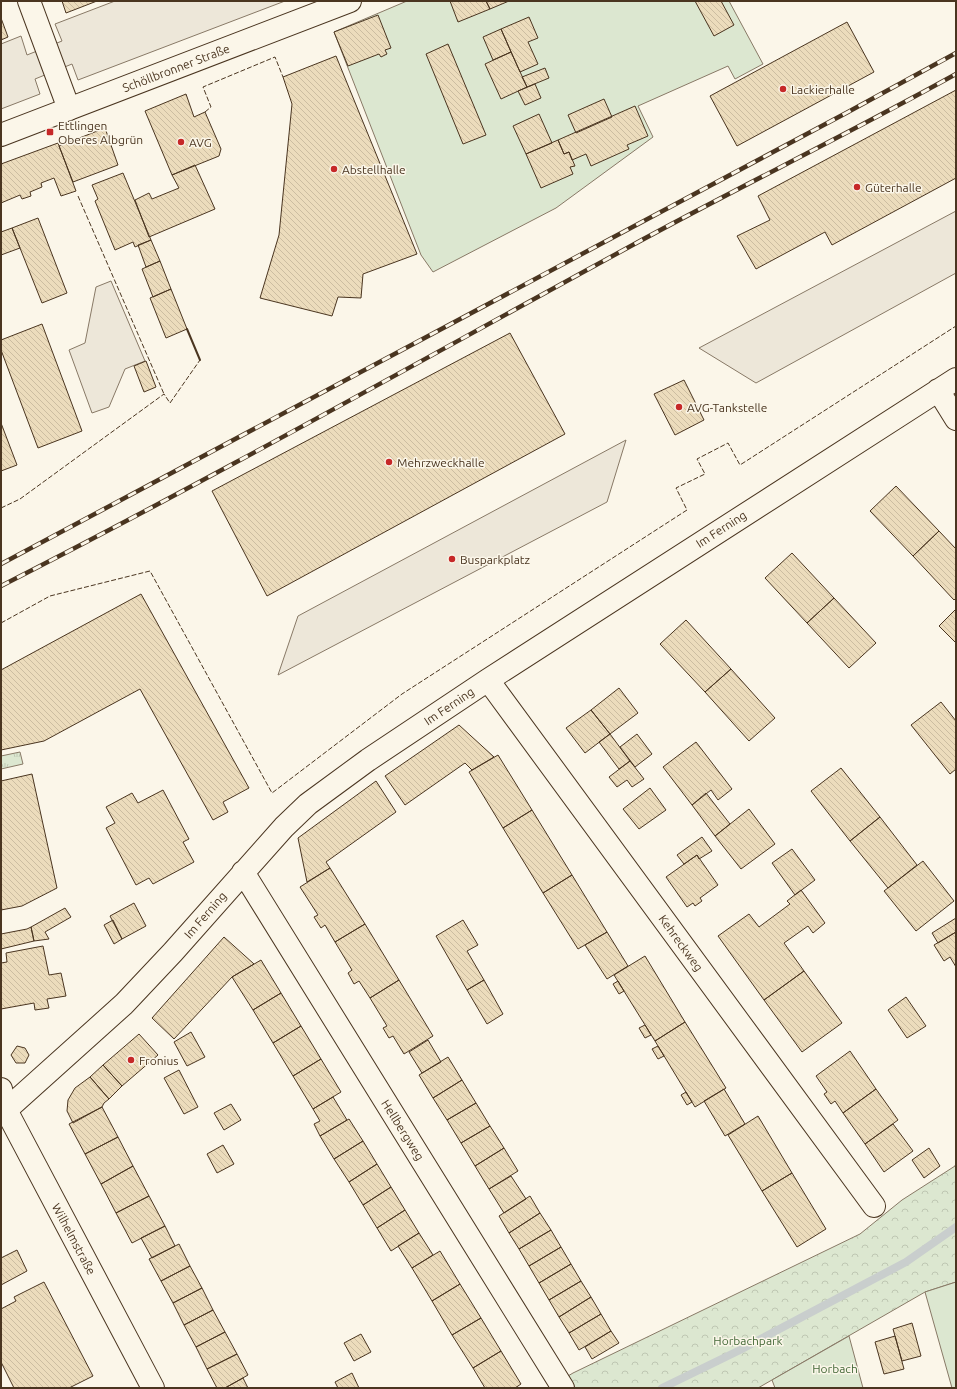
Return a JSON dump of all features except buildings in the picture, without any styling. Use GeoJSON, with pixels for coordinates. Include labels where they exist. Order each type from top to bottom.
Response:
{"type":"FeatureCollection","features":[{"type":"Feature","properties":{"kind":"street"},"geometry":{"type":"LineString","coordinates":[[29,1],[69,109]]}},
{"type":"Feature","properties":{"kind":"street","name":"Schöllbronner Straße"},"geometry":{"type":"LineString","coordinates":[[1,135],[350,1]]}},
{"type":"Feature","properties":{"kind":"street","name":"Im Ferning"},"geometry":{"type":"LineString","coordinates":[[4,1112],[124,1004],[173,952],[284,827],[308,804],[368,760],[488,680],[956,378]]}},
{"type":"Feature","properties":{"kind":"street"},"geometry":{"type":"LineString","coordinates":[[938,390],[956,420]]}},
{"type":"Feature","properties":{"kind":"street","name":"Kehreckweg"},"geometry":{"type":"LineString","coordinates":[[488,680],[874,1206]]}},
{"type":"Feature","properties":{"kind":"street","name":"Hellbergweg"},"geometry":{"type":"LineString","coordinates":[[244,872],[563,1388]]}},
{"type":"Feature","properties":{"kind":"street","name":"Wilhelmstraße"},"geometry":{"type":"LineString","coordinates":[[1,1089],[4,1112],[153,1388]]}},
{"type":"Feature","properties":{"kind":"green space"},"geometry":{"type":"Polygon","coordinates":[[[407,1],[729,1],[763,64],[735,79],[728,66],[638,106],[653,137],[556,208],[433,272],[421,255],[334,32],[407,1]]]}},
{"type":"Feature","properties":{"kind":"green space"},"geometry":{"type":"Polygon","coordinates":[[[20,752],[23,764],[1,769],[1,756],[20,752]]]}},
{"type":"Feature","properties":{"kind":"green space","name":"Horbachpark"},"geometry":{"type":"Polygon","coordinates":[[[956,1163],[956,1282],[925,1292],[758,1388],[548,1388],[573,1373],[860,1234],[902,1200],[955,1166],[956,1163]]]}},
{"type":"Feature","properties":{"kind":"green space"},"geometry":{"type":"Polygon","coordinates":[[[956,1282],[956,1388],[952,1388],[925,1292],[956,1282]]]}},
{"type":"Feature","properties":{"kind":"green space","name":"Horbach"},"geometry":{"type":"Polygon","coordinates":[[[849,1336],[863,1388],[775,1388],[772,1380],[849,1336]]]}},
{"type":"Feature","properties":{"kind":"shaded area"},"geometry":{"type":"Polygon","coordinates":[[[115,1],[285,1],[78,80],[72,64],[35,79],[40,94],[1,109],[1,44],[21,36],[27,55],[62,41],[55,24],[115,1]]]}},
{"type":"Feature","properties":{"kind":"shaded area"},"geometry":{"type":"Polygon","coordinates":[[[956,211],[956,273],[756,383],[699,348],[956,211]]]}},
{"type":"Feature","properties":{"kind":"shaded area"},"geometry":{"type":"Polygon","coordinates":[[[111,281],[145,361],[125,369],[109,407],[92,413],[69,350],[85,343],[96,287],[111,281]]]}},
{"type":"Feature","properties":{"kind":"shaded area","name":"Busparkplatz"},"geometry":{"type":"Polygon","coordinates":[[[626,440],[607,502],[278,675],[298,616],[626,440]]]}},
{"type":"Feature","properties":{"kind":"waterway","name":"Horbach"},"geometry":{"type":"LineString","coordinates":[[662,1388],[740,1350],[906,1262],[956,1227]]}},
{"type":"Feature","properties":{"kind":"railway"},"geometry":{"type":"LineString","coordinates":[[1,564],[956,53]]}},
{"type":"Feature","properties":{"kind":"railway"},"geometry":{"type":"LineString","coordinates":[[1,586],[159,504],[670,225],[956,74]]}},
{"type":"Feature","properties":{"kind":"fence"},"geometry":{"type":"LineString","coordinates":[[205,112],[211,107],[203,87],[275,57],[283,77]]}},
{"type":"Feature","properties":{"kind":"fence"},"geometry":{"type":"LineString","coordinates":[[78,196],[164,394]]}},
{"type":"Feature","properties":{"kind":"fence"},"geometry":{"type":"LineString","coordinates":[[1,623],[50,596],[150,571],[272,793],[402,694],[687,510],[676,488],[705,474],[697,459],[728,443],[740,465],[956,326]]}},
{"type":"Feature","properties":{"kind":"fence"},"geometry":{"type":"LineString","coordinates":[[1,508],[20,499],[164,394],[170,403],[200,360]]}},
{"type":"Feature","properties":{"kind":"wall"},"geometry":{"type":"LineString","coordinates":[[187,329],[200,360]]}},
{"type":"Feature","properties":{"kind":"place","name":"Lackierhalle"},"geometry":{"type":"Point","coordinates":[783,89]}},
{"type":"Feature","properties":{"kind":"place","name":"Ettlingen Oberes Albgrün"},"geometry":{"type":"Point","coordinates":[50,132]}},
{"type":"Feature","properties":{"kind":"place","name":"AVG"},"geometry":{"type":"Point","coordinates":[181,142]}},
{"type":"Feature","properties":{"kind":"place","name":"Abstellhalle"},"geometry":{"type":"Point","coordinates":[334,169]}},
{"type":"Feature","properties":{"kind":"place","name":"Güterhalle"},"geometry":{"type":"Point","coordinates":[857,187]}},
{"type":"Feature","properties":{"kind":"place","name":"AVG-Tankstelle"},"geometry":{"type":"Point","coordinates":[679,407]}},
{"type":"Feature","properties":{"kind":"place","name":"Mehrzweckhalle"},"geometry":{"type":"Point","coordinates":[389,462]}},
{"type":"Feature","properties":{"kind":"place","name":"Busparkplatz"},"geometry":{"type":"Point","coordinates":[452,559]}},
{"type":"Feature","properties":{"kind":"place","name":"Fronius"},"geometry":{"type":"Point","coordinates":[131,1060]}}]}
